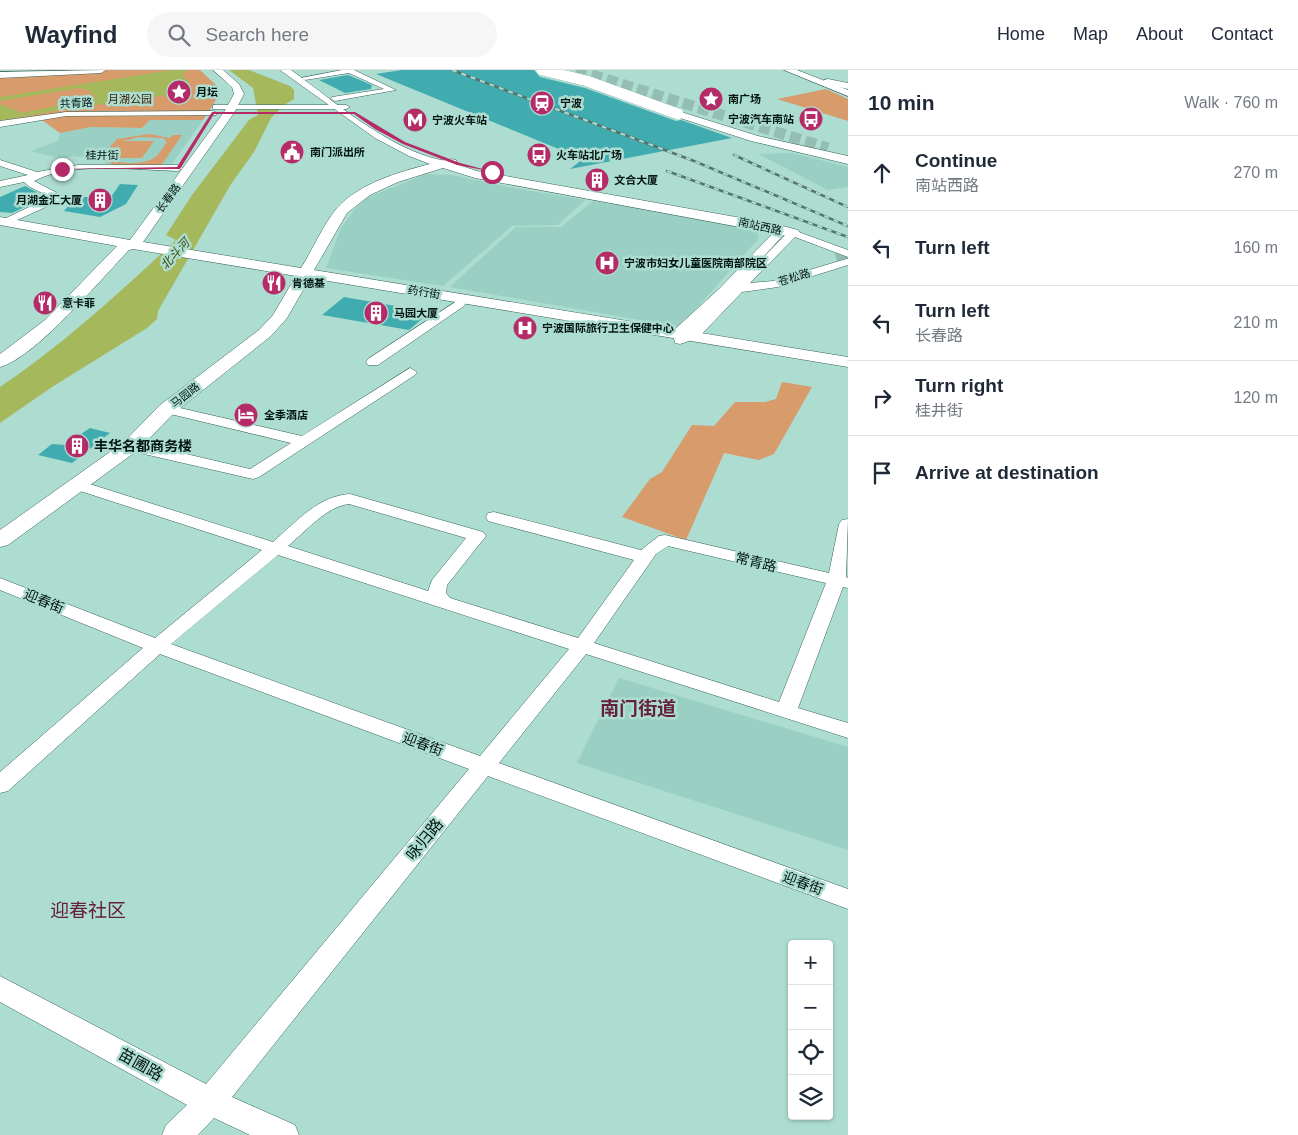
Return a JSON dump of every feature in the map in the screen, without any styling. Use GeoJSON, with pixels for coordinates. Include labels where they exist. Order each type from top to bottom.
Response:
{"type":"FeatureCollection","features":[{"type":"Feature","properties":{"kind":"highway"},"geometry":{"type":"LineString","coordinates":[[828,82],[848,88]]}},
{"type":"Feature","properties":{"kind":"main road"},"geometry":{"type":"LineString","coordinates":[[56,72],[87,70]]}},
{"type":"Feature","properties":{"kind":"main road"},"geometry":{"type":"LineString","coordinates":[[0,73],[101,70]]}},
{"type":"Feature","properties":{"kind":"main road"},"geometry":{"type":"LineString","coordinates":[[285,70],[344,108]]}},
{"type":"Feature","properties":{"kind":"main road"},"geometry":{"type":"LineString","coordinates":[[295,70],[344,108]]}},
{"type":"Feature","properties":{"kind":"main road"},"geometry":{"type":"LineString","coordinates":[[542,70],[587,81],[758,142],[848,164]]}},
{"type":"Feature","properties":{"kind":"main road"},"geometry":{"type":"LineString","coordinates":[[552,70],[623,90],[661,104],[678,114]]}},
{"type":"Feature","properties":{"kind":"main road"},"geometry":{"type":"LineString","coordinates":[[789,70],[848,93]]}},
{"type":"Feature","properties":{"kind":"main road"},"geometry":{"type":"LineString","coordinates":[[798,70],[828,82]]}},
{"type":"Feature","properties":{"kind":"main road","name":"长春路"},"geometry":{"type":"LineString","coordinates":[[127,245],[215,110],[224,93],[222,86],[213,73]]}},
{"type":"Feature","properties":{"kind":"main road","name":"长春路"},"geometry":{"type":"LineString","coordinates":[[0,362],[32,340],[53,322],[127,245],[230,110],[239,94],[236,86],[213,73]]}},
{"type":"Feature","properties":{"kind":"main road","name":"南站西路"},"geometry":{"type":"LineString","coordinates":[[344,108],[399,147],[492,177],[787,232]]}},
{"type":"Feature","properties":{"kind":"main road"},"geometry":{"type":"LineString","coordinates":[[215,110],[230,110]]}},
{"type":"Feature","properties":{"kind":"main road"},"geometry":{"type":"LineString","coordinates":[[733,133],[848,157]]}},
{"type":"Feature","properties":{"kind":"main road"},"geometry":{"type":"LineString","coordinates":[[824,148],[848,157]]}},
{"type":"Feature","properties":{"kind":"main road","name":"马园路"},"geometry":{"type":"LineString","coordinates":[[0,540],[131,446],[167,409],[265,333],[279,318],[336,220],[355,198],[368,190],[445,162]]}},
{"type":"Feature","properties":{"kind":"main road","name":"药行街"},"geometry":{"type":"LineString","coordinates":[[5,223],[207,259],[847,364]]}},
{"type":"Feature","properties":{"kind":"main road","name":"药行街"},"geometry":{"type":"LineString","coordinates":[[303,275],[460,303],[684,336]]}},
{"type":"Feature","properties":{"kind":"street"},"geometry":{"type":"LineString","coordinates":[[230,110],[344,108],[392,90],[352,70],[305,78]]}},
{"type":"Feature","properties":{"kind":"street","name":"共青路"},"geometry":{"type":"LineString","coordinates":[[0,124],[66,114],[215,110]]}},
{"type":"Feature","properties":{"kind":"street"},"geometry":{"type":"LineString","coordinates":[[0,163],[35,176]]}},
{"type":"Feature","properties":{"kind":"street","name":"桂井街"},"geometry":{"type":"LineString","coordinates":[[0,184],[77,168],[177,169]]}},
{"type":"Feature","properties":{"kind":"street","name":"桂井街"},"geometry":{"type":"LineString","coordinates":[[5,223],[62,200],[61,192],[34,181],[46,174],[81,170],[177,169]]}},
{"type":"Feature","properties":{"kind":"street"},"geometry":{"type":"LineString","coordinates":[[5,223],[55,199],[55,196],[48,191],[30,183],[28,180],[35,176]]}},
{"type":"Feature","properties":{"kind":"street"},"geometry":{"type":"LineString","coordinates":[[684,336],[745,284],[787,232]]}},
{"type":"Feature","properties":{"kind":"street"},"geometry":{"type":"LineString","coordinates":[[684,336],[724,292],[787,232]]}},
{"type":"Feature","properties":{"kind":"street","name":"苍松路"},"geometry":{"type":"LineString","coordinates":[[787,232],[843,258]]}},
{"type":"Feature","properties":{"kind":"street","name":"苍松路"},"geometry":{"type":"LineString","coordinates":[[745,284],[774,284],[843,258]]}},
{"type":"Feature","properties":{"kind":"street"},"geometry":{"type":"LineString","coordinates":[[373,362],[460,303]]}},
{"type":"Feature","properties":{"kind":"street"},"geometry":{"type":"LineString","coordinates":[[131,446],[253,474],[410,372]]}},
{"type":"Feature","properties":{"kind":"street"},"geometry":{"type":"LineString","coordinates":[[167,409],[304,442]]}},
{"type":"Feature","properties":{"kind":"street"},"geometry":{"type":"LineString","coordinates":[[77,485],[579,647],[848,731]]}},
{"type":"Feature","properties":{"kind":"street"},"geometry":{"type":"LineString","coordinates":[[0,785],[157,646],[277,548],[325,506],[337,500],[350,499],[374,505],[477,536],[438,584],[437,594],[444,602]]}},
{"type":"Feature","properties":{"kind":"street"},"geometry":{"type":"LineString","coordinates":[[494,517],[645,556]]}},
{"type":"Feature","properties":{"kind":"street"},"geometry":{"type":"LineString","coordinates":[[786,712],[842,582],[848,524]]}},
{"type":"Feature","properties":{"kind":"street","name":"咏归路"},"geometry":{"type":"LineString","coordinates":[[177,1135],[210,1102],[596,627],[645,556],[658,543],[665,540]]}},
{"type":"Feature","properties":{"kind":"street","name":"常青路"},"geometry":{"type":"LineString","coordinates":[[665,540],[842,582]]}},
{"type":"Feature","properties":{"kind":"street","name":"迎春街"},"geometry":{"type":"LineString","coordinates":[[0,583],[157,646],[848,899]]}},
{"type":"Feature","properties":{"kind":"street","name":"苗圃路"},"geometry":{"type":"LineString","coordinates":[[0,988],[210,1102],[284,1135]]}},
{"type":"Feature","properties":{"kind":"shaded area"},"geometry":{"type":"Polygon","coordinates":[[[150,120],[203,120],[169,168],[119,167],[83,157],[71,156],[63,159],[31,151],[58,141],[60,133],[91,127],[142,128],[150,120]]]}},
{"type":"Feature","properties":{"kind":"shaded area"},"geometry":{"type":"Polygon","coordinates":[[[792,153],[848,167],[848,187],[828,190],[758,154],[792,153]]]}},
{"type":"Feature","properties":{"kind":"shaded area"},"geometry":{"type":"Polygon","coordinates":[[[426,174],[452,175],[585,200],[558,225],[512,226],[443,286],[326,268],[341,228],[366,198],[426,174]]]}},
{"type":"Feature","properties":{"kind":"shaded area","name":"宁波市妇女儿童医院南部院区"},"geometry":{"type":"Polygon","coordinates":[[[593,201],[745,226],[756,229],[759,238],[680,327],[450,287],[516,227],[561,227],[593,201]]]}},
{"type":"Feature","properties":{"kind":"shaded area"},"geometry":{"type":"Polygon","coordinates":[[[619,678],[848,747],[848,850],[577,763],[619,678]]]}},
{"type":"Feature","properties":{"kind":"green space","name":"月湖公园"},"geometry":{"type":"Polygon","coordinates":[[[107,70],[200,70],[218,87],[220,94],[203,120],[150,120],[142,128],[91,127],[60,133],[39,118],[0,123],[0,75],[54,75],[107,70]]]}},
{"type":"Feature","properties":{"kind":"green space"},"geometry":{"type":"Polygon","coordinates":[[[826,89],[848,99],[848,121],[777,99],[826,89]]]}},
{"type":"Feature","properties":{"kind":"green space"},"geometry":{"type":"Polygon","coordinates":[[[149,134],[170,138],[173,135],[182,135],[160,167],[115,165],[99,159],[117,139],[149,134]],[[139,137],[123,141],[154,141],[142,158],[109,159],[120,162],[144,162],[158,155],[167,142],[163,138],[139,137]]]}},
{"type":"Feature","properties":{"kind":"green space"},"geometry":{"type":"Polygon","coordinates":[[[782,382],[812,387],[774,454],[759,460],[724,453],[686,540],[622,517],[650,479],[662,472],[692,425],[714,426],[735,402],[765,402],[776,399],[782,382]]]}},
{"type":"Feature","properties":{"kind":"water"},"geometry":{"type":"Polygon","coordinates":[[[171,70],[187,70],[182,75],[190,83],[190,87],[167,91],[165,93],[167,95],[66,109],[0,121],[0,104],[23,113],[96,97],[88,90],[79,88],[0,101],[0,97],[171,70]]]}},
{"type":"Feature","properties":{"kind":"water","name":"北斗河"},"geometry":{"type":"Polygon","coordinates":[[[229,70],[249,70],[290,86],[294,90],[294,99],[284,105],[271,118],[254,152],[231,184],[158,311],[157,319],[147,328],[52,387],[0,423],[0,387],[69,335],[113,298],[176,240],[166,235],[192,195],[249,120],[258,115],[253,88],[229,70]]]}},
{"type":"Feature","properties":{"kind":"building"},"geometry":{"type":"Polygon","coordinates":[[[402,70],[534,70],[540,77],[585,88],[676,121],[681,120],[732,138],[570,169],[583,159],[376,74],[402,70]]]}},
{"type":"Feature","properties":{"kind":"building"},"geometry":{"type":"Polygon","coordinates":[[[348,75],[372,85],[371,89],[345,93],[319,80],[348,75]]]}},
{"type":"Feature","properties":{"kind":"building","name":"月湖金汇大厦"},"geometry":{"type":"Polygon","coordinates":[[[120,184],[138,185],[126,204],[100,217],[64,211],[75,197],[111,197],[120,184]]]}},
{"type":"Feature","properties":{"kind":"building"},"geometry":{"type":"Polygon","coordinates":[[[25,186],[46,197],[12,213],[0,212],[0,197],[25,186]]]}},
{"type":"Feature","properties":{"kind":"building","name":"马园大厦"},"geometry":{"type":"Polygon","coordinates":[[[344,297],[430,312],[409,330],[322,315],[344,297]]]}},
{"type":"Feature","properties":{"kind":"building","name":"丰华名都商务楼"},"geometry":{"type":"Polygon","coordinates":[[[90,428],[110,433],[72,463],[38,455],[52,444],[65,445],[90,428]]]}},
{"type":"Feature","properties":{"kind":"tunnel"},"geometry":{"type":"LineString","coordinates":[[576,70],[828,148]]}},
{"type":"Feature","properties":{"kind":"tunnel"},"geometry":{"type":"LineString","coordinates":[[836,258],[848,255]]}},
{"type":"Feature","properties":{"kind":"railway"},"geometry":{"type":"LineString","coordinates":[[452,70],[694,161],[848,226]]}},
{"type":"Feature","properties":{"kind":"railway"},"geometry":{"type":"LineString","coordinates":[[734,155],[848,207]]}},
{"type":"Feature","properties":{"kind":"railway"},"geometry":{"type":"LineString","coordinates":[[667,171],[848,237]]}},
{"type":"Feature","properties":{"kind":"place","name":"月坛"},"geometry":{"type":"Point","coordinates":[179,92]}},
{"type":"Feature","properties":{"kind":"place","name":"南广场"},"geometry":{"type":"Point","coordinates":[711,99]}},
{"type":"Feature","properties":{"kind":"place","name":"宁波"},"geometry":{"type":"Point","coordinates":[542,103]}},
{"type":"Feature","properties":{"kind":"place","name":"宁波汽车南站"},"geometry":{"type":"Point","coordinates":[811,119]}},
{"type":"Feature","properties":{"kind":"place","name":"宁波火车站"},"geometry":{"type":"Point","coordinates":[415,120]}},
{"type":"Feature","properties":{"kind":"place","name":"南门派出所"},"geometry":{"type":"Point","coordinates":[292,152]}},
{"type":"Feature","properties":{"kind":"place","name":"火车站北广场"},"geometry":{"type":"Point","coordinates":[539,155]}},
{"type":"Feature","properties":{"kind":"place","name":"文合大厦"},"geometry":{"type":"Point","coordinates":[597,180]}},
{"type":"Feature","properties":{"kind":"place","name":"月湖金汇大厦"},"geometry":{"type":"Point","coordinates":[100,200]}},
{"type":"Feature","properties":{"kind":"place","name":"宁波市妇女儿童医院南部院区"},"geometry":{"type":"Point","coordinates":[607,263]}},
{"type":"Feature","properties":{"kind":"place","name":"肯德基"},"geometry":{"type":"Point","coordinates":[274,283]}},
{"type":"Feature","properties":{"kind":"place","name":"意卡菲"},"geometry":{"type":"Point","coordinates":[45,303]}},
{"type":"Feature","properties":{"kind":"place","name":"马园大厦"},"geometry":{"type":"Point","coordinates":[376,313]}},
{"type":"Feature","properties":{"kind":"place","name":"宁波国际旅行卫生保健中心"},"geometry":{"type":"Point","coordinates":[525,328]}},
{"type":"Feature","properties":{"kind":"place","name":"全季酒店"},"geometry":{"type":"Point","coordinates":[246,415]}},
{"type":"Feature","properties":{"kind":"place","name":"丰华名都商务楼"},"geometry":{"type":"Point","coordinates":[77,446]}},
{"type":"Feature","properties":{"kind":"district","name":"南门街道"},"geometry":{"type":"Point","coordinates":[638,708]}},
{"type":"Feature","properties":{"kind":"district","name":"迎春社区"},"geometry":{"type":"Point","coordinates":[88,910]}},
{"type":"Feature","properties":{"kind":"route"},"geometry":{"type":"LineString","coordinates":[[62,169],[178,168],[213,113],[355,113],[376,128],[404,143],[459,164],[492,172]]}}]}
